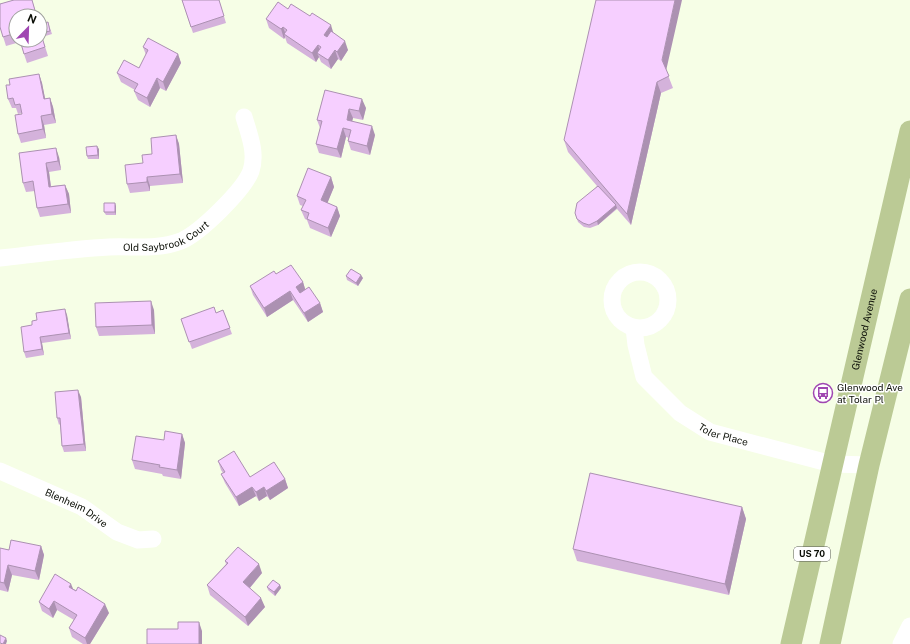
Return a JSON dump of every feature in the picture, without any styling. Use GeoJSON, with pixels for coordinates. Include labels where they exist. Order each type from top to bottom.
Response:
{"type":"FeatureCollection","features":[{"type":"Feature","properties":{"kind":"main road","name":"Glenwood Avenue"},"geometry":{"type":"LineString","coordinates":[[792,644],[832,464],[910,131]]}},
{"type":"Feature","properties":{"kind":"main road"},"geometry":{"type":"LineString","coordinates":[[830,644],[869,465],[910,299]]}},
{"type":"Feature","properties":{"kind":"street","name":"Old Saybrook Court"},"geometry":{"type":"LineString","coordinates":[[0,258],[110,247],[150,248],[182,240],[214,217],[235,196],[251,170],[253,145],[244,117]]}},
{"type":"Feature","properties":{"kind":"street","name":"Toler Place"},"geometry":{"type":"LineString","coordinates":[[634,328],[636,345],[644,377],[680,413],[710,432],[832,464],[869,465]]}},
{"type":"Feature","properties":{"kind":"street","name":"Blenheim Drive"},"geometry":{"type":"LineString","coordinates":[[0,471],[82,507],[117,532],[138,540],[153,539]]}},
{"type":"Feature","properties":{"kind":"street"},"geometry":{"type":"LineString","coordinates":[[901,644],[910,626]]}},
{"type":"Feature","properties":{"kind":"building"},"geometry":{"type":"Polygon","coordinates":[[[14,0],[32,0],[34,8],[8,8],[8,35],[3,37],[0,27],[0,4],[14,0]]]}},
{"type":"Feature","properties":{"kind":"building"},"geometry":{"type":"Polygon","coordinates":[[[182,0],[219,0],[224,16],[191,27],[182,0]]]}},
{"type":"Feature","properties":{"kind":"building"},"geometry":{"type":"Polygon","coordinates":[[[596,0],[675,0],[662,60],[669,76],[657,82],[627,214],[564,140],[596,0]]]}},
{"type":"Feature","properties":{"kind":"building"},"geometry":{"type":"Polygon","coordinates":[[[278,2],[288,9],[291,4],[310,16],[312,13],[331,25],[324,35],[327,37],[331,31],[345,41],[337,52],[335,50],[328,60],[317,53],[321,47],[318,45],[312,53],[284,34],[287,30],[283,27],[281,29],[266,19],[278,2]]]}},
{"type":"Feature","properties":{"kind":"building"},"geometry":{"type":"Polygon","coordinates":[[[148,38],[178,54],[163,82],[157,78],[147,98],[134,91],[138,84],[117,73],[124,60],[139,68],[148,50],[143,47],[148,38]]]}},
{"type":"Feature","properties":{"kind":"building"},"geometry":{"type":"Polygon","coordinates":[[[22,48],[42,48],[24,54],[22,48]]]}},
{"type":"Feature","properties":{"kind":"building"},"geometry":{"type":"Polygon","coordinates":[[[39,74],[44,99],[50,98],[52,114],[41,116],[43,129],[18,134],[15,115],[22,114],[20,104],[15,105],[13,98],[8,99],[6,85],[10,85],[9,79],[39,74]]]}},
{"type":"Feature","properties":{"kind":"building"},"geometry":{"type":"Polygon","coordinates":[[[325,90],[362,99],[359,111],[349,109],[347,120],[372,126],[367,146],[348,141],[351,130],[343,128],[337,149],[316,144],[322,121],[317,120],[325,90]]]}},
{"type":"Feature","properties":{"kind":"building"},"geometry":{"type":"Polygon","coordinates":[[[176,135],[180,174],[147,177],[147,182],[127,184],[125,165],[143,163],[142,155],[152,154],[151,138],[176,135]]]}},
{"type":"Feature","properties":{"kind":"building"},"geometry":{"type":"Polygon","coordinates":[[[97,146],[98,155],[87,156],[86,147],[97,146]]]}},
{"type":"Feature","properties":{"kind":"building"},"geometry":{"type":"Polygon","coordinates":[[[56,148],[58,161],[46,163],[49,187],[65,185],[68,204],[37,208],[33,181],[23,183],[19,153],[56,148]]]}},
{"type":"Feature","properties":{"kind":"building"},"geometry":{"type":"Polygon","coordinates":[[[308,168],[331,177],[321,200],[337,207],[328,228],[307,219],[309,213],[301,210],[306,200],[297,196],[308,168]]]}},
{"type":"Feature","properties":{"kind":"building"},"geometry":{"type":"Polygon","coordinates":[[[598,186],[616,205],[597,221],[589,225],[577,219],[575,213],[577,203],[598,186]]]}},
{"type":"Feature","properties":{"kind":"building"},"geometry":{"type":"Polygon","coordinates":[[[104,203],[115,203],[115,212],[104,212],[104,203]]]}},
{"type":"Feature","properties":{"kind":"building"},"geometry":{"type":"Polygon","coordinates":[[[291,265],[303,282],[296,287],[300,293],[309,287],[320,303],[304,313],[290,291],[264,308],[250,286],[274,271],[276,274],[291,265]]]}},
{"type":"Feature","properties":{"kind":"building"},"geometry":{"type":"Polygon","coordinates":[[[351,269],[361,275],[356,283],[346,276],[351,269]]]}},
{"type":"Feature","properties":{"kind":"building"},"geometry":{"type":"Polygon","coordinates":[[[151,301],[152,325],[96,327],[95,303],[151,301]]]}},
{"type":"Feature","properties":{"kind":"building"},"geometry":{"type":"Polygon","coordinates":[[[214,307],[216,313],[223,310],[230,328],[189,342],[181,319],[214,307]]]}},
{"type":"Feature","properties":{"kind":"building"},"geometry":{"type":"Polygon","coordinates":[[[65,309],[69,333],[40,337],[42,349],[24,352],[21,327],[32,325],[32,321],[37,320],[36,313],[65,309]]]}},
{"type":"Feature","properties":{"kind":"building"},"geometry":{"type":"Polygon","coordinates":[[[78,390],[84,444],[62,446],[60,418],[57,418],[55,392],[78,390]]]}},
{"type":"Feature","properties":{"kind":"building"},"geometry":{"type":"Polygon","coordinates":[[[165,431],[182,434],[177,470],[132,460],[136,436],[164,440],[165,431]]]}},
{"type":"Feature","properties":{"kind":"building"},"geometry":{"type":"Polygon","coordinates":[[[234,451],[250,477],[274,462],[285,479],[266,491],[264,487],[256,492],[252,487],[236,497],[221,474],[225,472],[218,461],[234,451]]]}},
{"type":"Feature","properties":{"kind":"building"},"geometry":{"type":"Polygon","coordinates":[[[590,473],[742,507],[725,584],[573,549],[590,473]]]}},
{"type":"Feature","properties":{"kind":"building"},"geometry":{"type":"Polygon","coordinates":[[[11,540],[41,546],[35,571],[8,565],[4,583],[0,582],[0,548],[9,550],[11,540]]]}},
{"type":"Feature","properties":{"kind":"building"},"geometry":{"type":"Polygon","coordinates":[[[238,547],[259,564],[243,582],[261,598],[245,617],[207,585],[228,563],[225,561],[238,547]]]}},
{"type":"Feature","properties":{"kind":"building"},"geometry":{"type":"Polygon","coordinates":[[[55,574],[71,584],[69,587],[76,591],[78,587],[105,604],[85,638],[69,628],[77,615],[54,601],[49,609],[39,602],[55,574]]]}},
{"type":"Feature","properties":{"kind":"building"},"geometry":{"type":"Polygon","coordinates":[[[273,580],[280,585],[274,592],[267,587],[273,580]]]}},
{"type":"Feature","properties":{"kind":"building"},"geometry":{"type":"Polygon","coordinates":[[[178,622],[199,622],[199,644],[147,644],[147,629],[178,629],[178,622]]]}},
{"type":"Feature","properties":{"kind":"building"},"geometry":{"type":"Polygon","coordinates":[[[0,635],[6,638],[3,644],[0,643],[0,635]]]}},
{"type":"Feature","properties":{"kind":"place","name":"Glenwood Ave at Tolar Pl"},"geometry":{"type":"Point","coordinates":[823,393]}}]}
